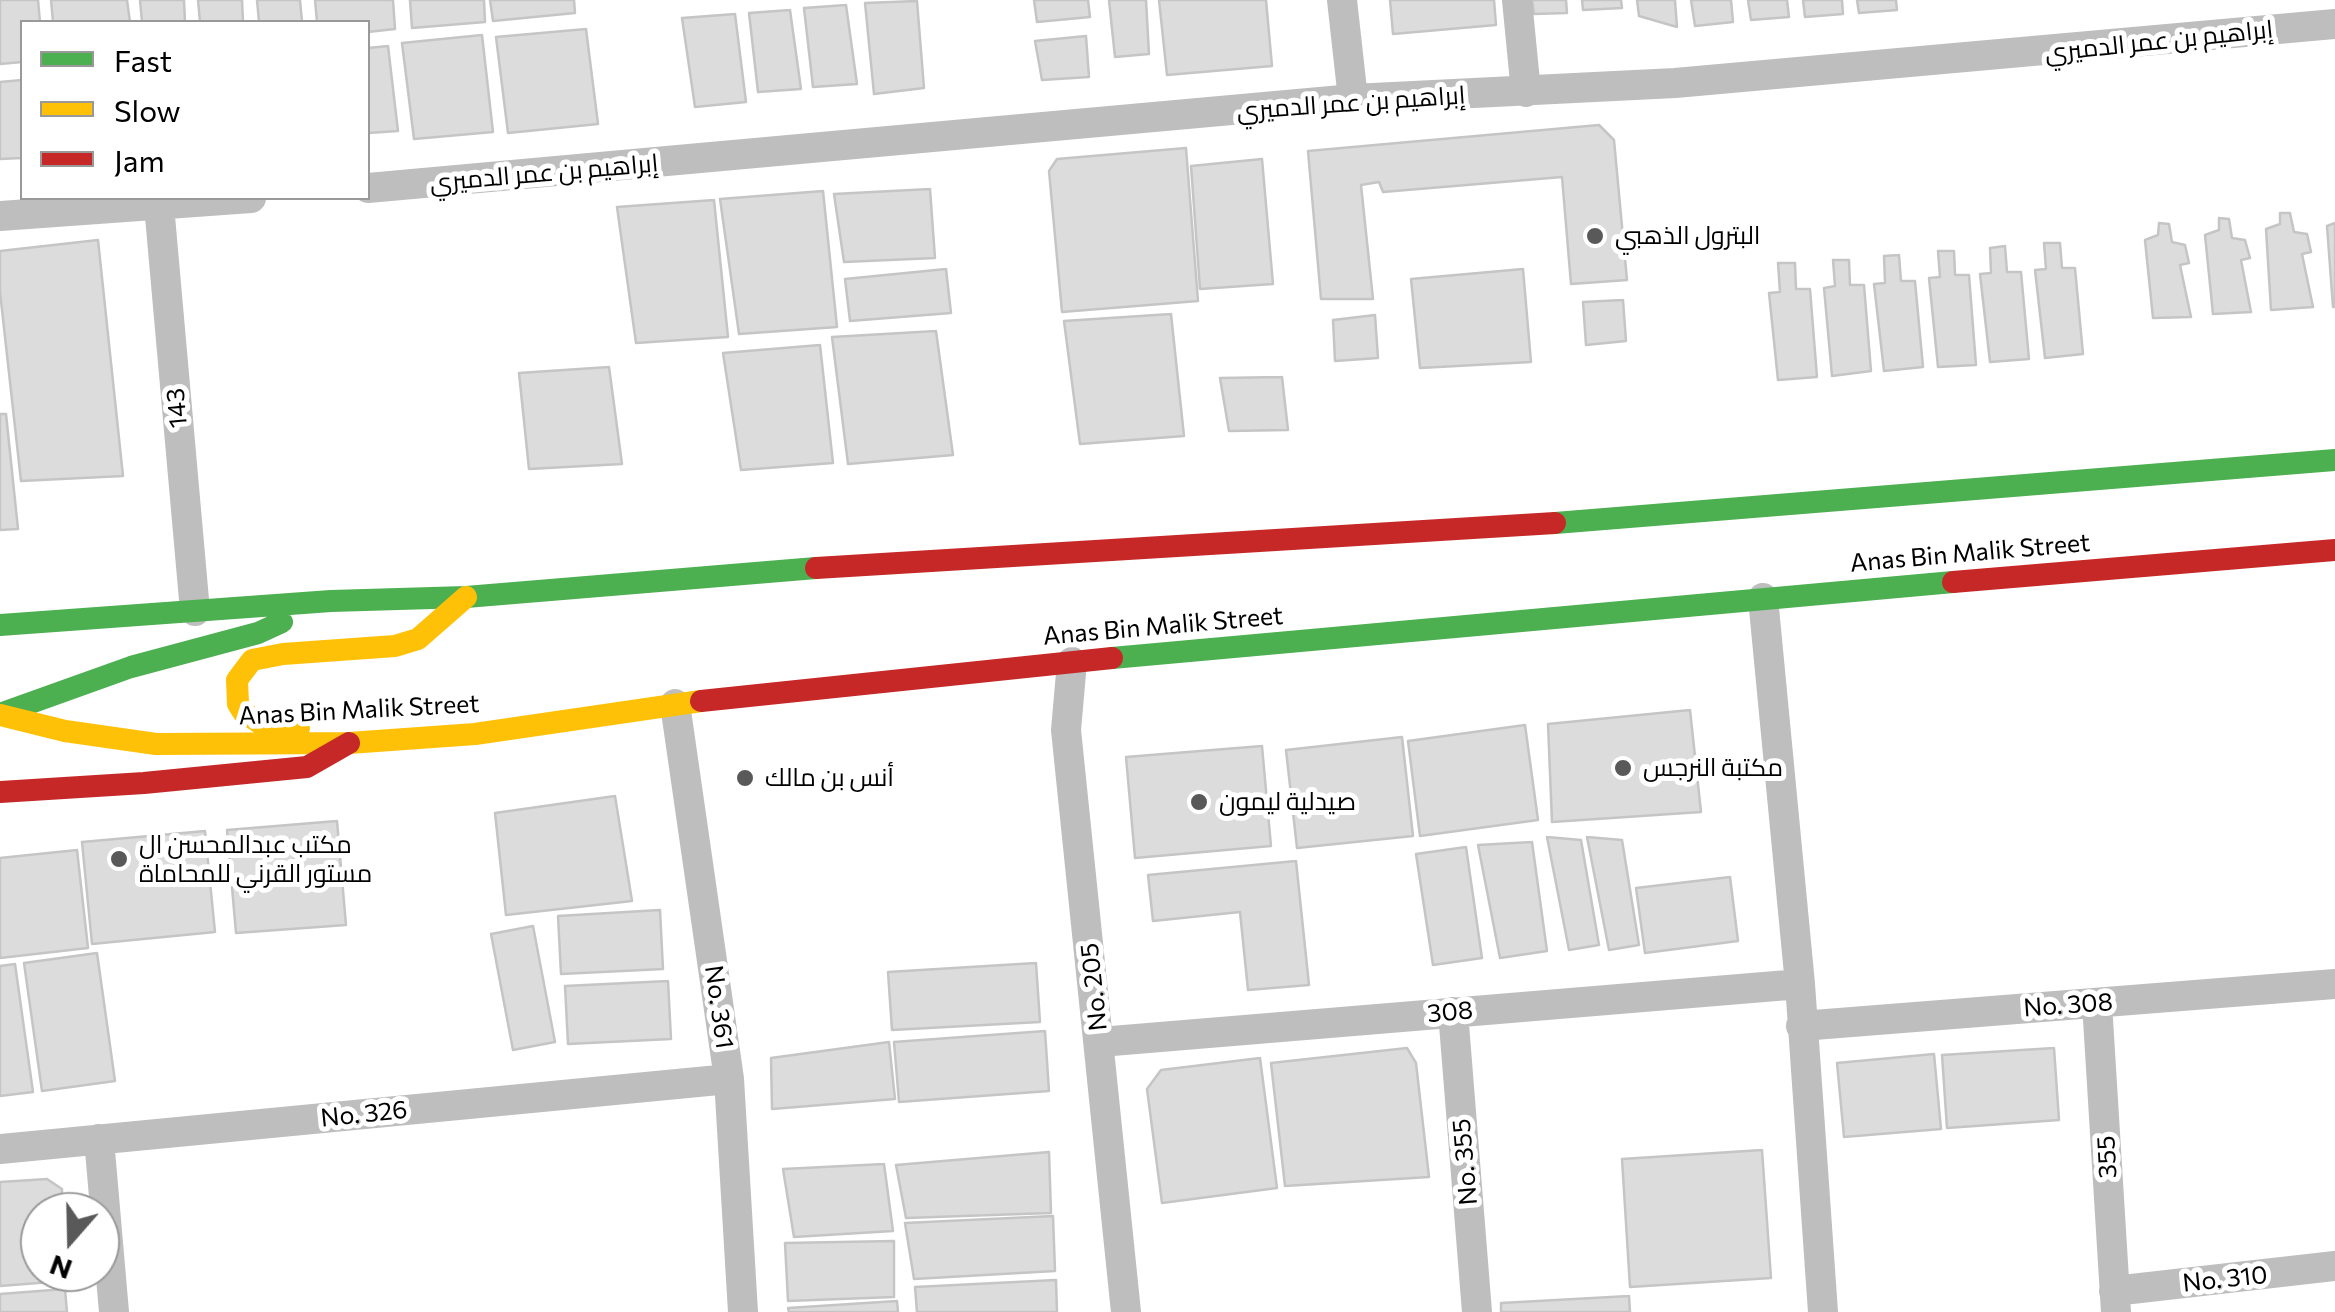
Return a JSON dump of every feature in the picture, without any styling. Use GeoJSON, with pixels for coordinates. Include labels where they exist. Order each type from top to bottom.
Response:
{"type":"FeatureCollection","features":[{"type":"Feature","properties":{"kind":"main road"},"geometry":{"type":"LineString","coordinates":[[0,625],[331,601],[466,597],[747,572],[1693,514],[2335,460]]}},
{"type":"Feature","properties":{"kind":"main road","name":"Anas Bin Malik Street"},"geometry":{"type":"LineString","coordinates":[[0,714],[65,731],[156,744],[357,742],[475,734],[675,704],[1072,662],[2335,550]]}},
{"type":"Feature","properties":{"kind":"main road"},"geometry":{"type":"LineString","coordinates":[[357,742],[323,728],[277,728],[258,723],[238,704],[237,680],[252,660],[266,656],[395,646],[418,639],[466,597]]}},
{"type":"Feature","properties":{"kind":"main road"},"geometry":{"type":"LineString","coordinates":[[0,714],[130,666],[258,633],[331,601]]}},
{"type":"Feature","properties":{"kind":"main road"},"geometry":{"type":"LineString","coordinates":[[0,792],[307,768],[357,742]]}},
{"type":"Feature","properties":{"kind":"street"},"geometry":{"type":"LineString","coordinates":[[1342,0],[1353,100]]}},
{"type":"Feature","properties":{"kind":"street"},"geometry":{"type":"LineString","coordinates":[[1518,0],[1526,92]]}},
{"type":"Feature","properties":{"kind":"street","name":"إبراهيم بن عمر الدميري"},"geometry":{"type":"LineString","coordinates":[[370,188],[1353,100],[1526,92],[1964,60],[2335,24]]}},
{"type":"Feature","properties":{"kind":"street"},"geometry":{"type":"LineString","coordinates":[[0,216],[225,200]]}},
{"type":"Feature","properties":{"kind":"street","name":"143"},"geometry":{"type":"LineString","coordinates":[[159,205],[195,610]]}},
{"type":"Feature","properties":{"kind":"street"},"geometry":{"type":"LineString","coordinates":[[1763,598],[1800,984],[1823,1312]]}},
{"type":"Feature","properties":{"kind":"street","name":"No. 205"},"geometry":{"type":"LineString","coordinates":[[1072,662],[1066,730],[1126,1312]]}},
{"type":"Feature","properties":{"kind":"street","name":"No. 361"},"geometry":{"type":"LineString","coordinates":[[675,704],[729,1079],[743,1312]]}},
{"type":"Feature","properties":{"kind":"street","name":"308"},"geometry":{"type":"LineString","coordinates":[[1100,1042],[1800,984]]}},
{"type":"Feature","properties":{"kind":"street","name":"No. 308"},"geometry":{"type":"LineString","coordinates":[[1802,1026],[2335,984]]}},
{"type":"Feature","properties":{"kind":"street","name":"355"},"geometry":{"type":"LineString","coordinates":[[2097,1002],[2115,1301]]}},
{"type":"Feature","properties":{"kind":"street","name":"No. 355"},"geometry":{"type":"LineString","coordinates":[[1452,1012],[1476,1312]]}},
{"type":"Feature","properties":{"kind":"street","name":"No. 326"},"geometry":{"type":"LineString","coordinates":[[0,1148],[729,1079]]}},
{"type":"Feature","properties":{"kind":"street"},"geometry":{"type":"LineString","coordinates":[[99,1140],[114,1312]]}},
{"type":"Feature","properties":{"kind":"street","name":"No. 310"},"geometry":{"type":"LineString","coordinates":[[2115,1301],[2335,1266]]}},
{"type":"Feature","properties":{"kind":"building"},"geometry":{"type":"Polygon","coordinates":[[[0,0],[38,0],[40,20],[20,20],[20,62],[0,64],[0,0]]]}},
{"type":"Feature","properties":{"kind":"building"},"geometry":{"type":"Polygon","coordinates":[[[51,0],[127,0],[130,20],[53,20],[51,0]]]}},
{"type":"Feature","properties":{"kind":"building"},"geometry":{"type":"Polygon","coordinates":[[[140,0],[184,0],[185,20],[142,20],[140,0]]]}},
{"type":"Feature","properties":{"kind":"building"},"geometry":{"type":"Polygon","coordinates":[[[198,0],[242,0],[243,20],[200,20],[198,0]]]}},
{"type":"Feature","properties":{"kind":"building"},"geometry":{"type":"Polygon","coordinates":[[[257,0],[300,0],[302,20],[259,20],[257,0]]]}},
{"type":"Feature","properties":{"kind":"building"},"geometry":{"type":"Polygon","coordinates":[[[315,0],[393,0],[395,29],[370,32],[370,20],[317,20],[315,0]]]}},
{"type":"Feature","properties":{"kind":"building"},"geometry":{"type":"Polygon","coordinates":[[[410,0],[484,0],[485,22],[412,28],[410,0]]]}},
{"type":"Feature","properties":{"kind":"building"},"geometry":{"type":"Polygon","coordinates":[[[490,0],[574,0],[575,13],[493,21],[490,0]]]}},
{"type":"Feature","properties":{"kind":"building"},"geometry":{"type":"Polygon","coordinates":[[[1034,0],[1088,0],[1090,17],[1037,22],[1034,0]]]}},
{"type":"Feature","properties":{"kind":"building"},"geometry":{"type":"Polygon","coordinates":[[[1109,0],[1146,0],[1149,54],[1115,57],[1109,0]]]}},
{"type":"Feature","properties":{"kind":"building"},"geometry":{"type":"Polygon","coordinates":[[[1159,0],[1266,0],[1272,66],[1167,75],[1159,0]]]}},
{"type":"Feature","properties":{"kind":"building"},"geometry":{"type":"Polygon","coordinates":[[[1390,0],[1494,0],[1496,25],[1393,34],[1390,0]]]}},
{"type":"Feature","properties":{"kind":"building"},"geometry":{"type":"Polygon","coordinates":[[[1532,0],[1566,0],[1567,13],[1534,14],[1532,0]]]}},
{"type":"Feature","properties":{"kind":"building"},"geometry":{"type":"Polygon","coordinates":[[[1582,0],[1621,0],[1622,8],[1583,10],[1582,0]]]}},
{"type":"Feature","properties":{"kind":"building"},"geometry":{"type":"Polygon","coordinates":[[[1637,0],[1675,0],[1677,27],[1639,16],[1637,0]]]}},
{"type":"Feature","properties":{"kind":"building"},"geometry":{"type":"Polygon","coordinates":[[[1691,0],[1731,0],[1733,22],[1695,26],[1691,0]]]}},
{"type":"Feature","properties":{"kind":"building"},"geometry":{"type":"Polygon","coordinates":[[[1748,0],[1787,0],[1789,17],[1751,20],[1748,0]]]}},
{"type":"Feature","properties":{"kind":"building"},"geometry":{"type":"Polygon","coordinates":[[[1803,0],[1842,0],[1843,14],[1805,17],[1803,0]]]}},
{"type":"Feature","properties":{"kind":"building"},"geometry":{"type":"Polygon","coordinates":[[[1857,0],[1896,0],[1897,10],[1859,13],[1857,0]]]}},
{"type":"Feature","properties":{"kind":"building"},"geometry":{"type":"Polygon","coordinates":[[[917,1],[924,88],[874,94],[865,3],[917,1]]]}},
{"type":"Feature","properties":{"kind":"building"},"geometry":{"type":"Polygon","coordinates":[[[846,5],[857,84],[813,87],[804,8],[846,5]]]}},
{"type":"Feature","properties":{"kind":"building"},"geometry":{"type":"Polygon","coordinates":[[[790,10],[801,89],[758,92],[749,13],[790,10]]]}},
{"type":"Feature","properties":{"kind":"building"},"geometry":{"type":"Polygon","coordinates":[[[735,14],[746,102],[695,107],[682,18],[735,14]]]}},
{"type":"Feature","properties":{"kind":"building"},"geometry":{"type":"Polygon","coordinates":[[[586,29],[598,124],[508,133],[496,37],[586,29]]]}},
{"type":"Feature","properties":{"kind":"building"},"geometry":{"type":"Polygon","coordinates":[[[482,35],[493,132],[414,139],[402,43],[482,35]]]}},
{"type":"Feature","properties":{"kind":"building"},"geometry":{"type":"Polygon","coordinates":[[[1086,36],[1089,77],[1042,80],[1035,41],[1086,36]]]}},
{"type":"Feature","properties":{"kind":"building"},"geometry":{"type":"Polygon","coordinates":[[[388,46],[398,131],[370,133],[370,48],[388,46]]]}},
{"type":"Feature","properties":{"kind":"building"},"geometry":{"type":"Polygon","coordinates":[[[20,80],[20,158],[0,159],[0,82],[20,80]]]}},
{"type":"Feature","properties":{"kind":"building","name":"البترول الذهبي"},"geometry":{"type":"Polygon","coordinates":[[[1599,125],[1614,140],[1627,280],[1571,284],[1562,177],[1383,192],[1379,182],[1361,185],[1373,299],[1321,299],[1308,151],[1599,125]]]}},
{"type":"Feature","properties":{"kind":"building"},"geometry":{"type":"Polygon","coordinates":[[[1186,148],[1198,301],[1062,312],[1049,171],[1057,159],[1186,148]]]}},
{"type":"Feature","properties":{"kind":"building"},"geometry":{"type":"Polygon","coordinates":[[[1262,159],[1273,284],[1200,289],[1191,166],[1262,159]]]}},
{"type":"Feature","properties":{"kind":"building"},"geometry":{"type":"Polygon","coordinates":[[[930,189],[935,258],[844,262],[834,194],[930,189]]]}},
{"type":"Feature","properties":{"kind":"building"},"geometry":{"type":"Polygon","coordinates":[[[823,191],[837,327],[739,334],[720,199],[823,191]]]}},
{"type":"Feature","properties":{"kind":"building"},"geometry":{"type":"Polygon","coordinates":[[[714,200],[728,337],[636,343],[617,207],[714,200]]]}},
{"type":"Feature","properties":{"kind":"building"},"geometry":{"type":"Polygon","coordinates":[[[2280,213],[2290,213],[2294,232],[2307,234],[2311,252],[2302,254],[2313,307],[2271,310],[2266,229],[2280,224],[2280,213]]]}},
{"type":"Feature","properties":{"kind":"building"},"geometry":{"type":"Polygon","coordinates":[[[2219,218],[2229,219],[2232,238],[2245,240],[2250,258],[2241,260],[2251,312],[2213,314],[2205,235],[2219,230],[2219,218]]]}},
{"type":"Feature","properties":{"kind":"building"},"geometry":{"type":"Polygon","coordinates":[[[2159,223],[2169,224],[2172,242],[2185,245],[2189,263],[2180,265],[2191,317],[2153,318],[2145,240],[2158,235],[2159,223]]]}},
{"type":"Feature","properties":{"kind":"building"},"geometry":{"type":"Polygon","coordinates":[[[2335,223],[2335,307],[2333,307],[2327,226],[2335,223]]]}},
{"type":"Feature","properties":{"kind":"building"},"geometry":{"type":"Polygon","coordinates":[[[98,240],[123,476],[21,481],[0,292],[0,251],[98,240]]]}},
{"type":"Feature","properties":{"kind":"building"},"geometry":{"type":"Polygon","coordinates":[[[2044,243],[2060,243],[2062,268],[2075,268],[2083,354],[2045,358],[2035,270],[2046,269],[2044,243]]]}},
{"type":"Feature","properties":{"kind":"building"},"geometry":{"type":"Polygon","coordinates":[[[2005,246],[2007,272],[2021,272],[2029,359],[1990,362],[1980,274],[1991,273],[1990,248],[2005,246]]]}},
{"type":"Feature","properties":{"kind":"building"},"geometry":{"type":"Polygon","coordinates":[[[1938,251],[1954,251],[1955,275],[1969,275],[1976,365],[1938,367],[1929,278],[1940,277],[1938,251]]]}},
{"type":"Feature","properties":{"kind":"building"},"geometry":{"type":"Polygon","coordinates":[[[1899,255],[1901,281],[1915,281],[1923,367],[1884,371],[1874,284],[1885,283],[1884,256],[1899,255]]]}},
{"type":"Feature","properties":{"kind":"building"},"geometry":{"type":"Polygon","coordinates":[[[1833,260],[1849,260],[1850,285],[1864,285],[1871,371],[1832,376],[1824,288],[1835,286],[1833,260]]]}},
{"type":"Feature","properties":{"kind":"building"},"geometry":{"type":"Polygon","coordinates":[[[1778,263],[1795,263],[1796,289],[1810,289],[1817,377],[1778,380],[1769,293],[1780,292],[1778,263]]]}},
{"type":"Feature","properties":{"kind":"building"},"geometry":{"type":"Polygon","coordinates":[[[946,269],[951,313],[850,321],[845,279],[946,269]]]}},
{"type":"Feature","properties":{"kind":"building"},"geometry":{"type":"Polygon","coordinates":[[[1523,269],[1531,362],[1420,368],[1411,279],[1523,269]]]}},
{"type":"Feature","properties":{"kind":"building"},"geometry":{"type":"Polygon","coordinates":[[[1623,300],[1626,341],[1586,345],[1583,302],[1623,300]]]}},
{"type":"Feature","properties":{"kind":"building"},"geometry":{"type":"Polygon","coordinates":[[[1171,314],[1184,436],[1080,444],[1064,321],[1171,314]]]}},
{"type":"Feature","properties":{"kind":"building"},"geometry":{"type":"Polygon","coordinates":[[[1375,315],[1378,358],[1335,361],[1333,320],[1375,315]]]}},
{"type":"Feature","properties":{"kind":"building"},"geometry":{"type":"Polygon","coordinates":[[[936,331],[953,455],[848,464],[832,337],[936,331]]]}},
{"type":"Feature","properties":{"kind":"building"},"geometry":{"type":"Polygon","coordinates":[[[820,345],[833,463],[741,470],[723,353],[820,345]]]}},
{"type":"Feature","properties":{"kind":"building"},"geometry":{"type":"Polygon","coordinates":[[[609,367],[622,464],[529,469],[519,373],[609,367]]]}},
{"type":"Feature","properties":{"kind":"building"},"geometry":{"type":"Polygon","coordinates":[[[1282,377],[1288,430],[1229,431],[1220,378],[1282,377]]]}},
{"type":"Feature","properties":{"kind":"building"},"geometry":{"type":"Polygon","coordinates":[[[0,414],[6,414],[18,529],[0,530],[0,414]]]}},
{"type":"Feature","properties":{"kind":"building","name":"مكتبة النرجس"},"geometry":{"type":"Polygon","coordinates":[[[1690,710],[1701,812],[1552,822],[1548,724],[1690,710]]]}},
{"type":"Feature","properties":{"kind":"building"},"geometry":{"type":"Polygon","coordinates":[[[1525,725],[1538,820],[1420,836],[1408,741],[1525,725]]]}},
{"type":"Feature","properties":{"kind":"building"},"geometry":{"type":"Polygon","coordinates":[[[1402,737],[1413,836],[1297,848],[1286,750],[1402,737]]]}},
{"type":"Feature","properties":{"kind":"building","name":"صيدلية ليمون"},"geometry":{"type":"Polygon","coordinates":[[[1262,746],[1271,846],[1135,858],[1126,757],[1262,746]]]}},
{"type":"Feature","properties":{"kind":"building"},"geometry":{"type":"Polygon","coordinates":[[[615,796],[632,901],[506,915],[495,813],[615,796]]]}},
{"type":"Feature","properties":{"kind":"building"},"geometry":{"type":"Polygon","coordinates":[[[337,821],[346,925],[236,933],[227,830],[337,821]]]}},
{"type":"Feature","properties":{"kind":"building"},"geometry":{"type":"Polygon","coordinates":[[[205,831],[215,932],[92,944],[82,842],[205,831]]]}},
{"type":"Feature","properties":{"kind":"building"},"geometry":{"type":"Polygon","coordinates":[[[1547,837],[1581,840],[1599,945],[1569,950],[1547,837]]]}},
{"type":"Feature","properties":{"kind":"building"},"geometry":{"type":"Polygon","coordinates":[[[1587,837],[1622,840],[1639,945],[1609,950],[1587,837]]]}},
{"type":"Feature","properties":{"kind":"building"},"geometry":{"type":"Polygon","coordinates":[[[1532,842],[1547,951],[1500,958],[1478,845],[1532,842]]]}},
{"type":"Feature","properties":{"kind":"building"},"geometry":{"type":"Polygon","coordinates":[[[1466,847],[1482,958],[1433,965],[1416,854],[1466,847]]]}},
{"type":"Feature","properties":{"kind":"building"},"geometry":{"type":"Polygon","coordinates":[[[77,850],[88,948],[0,958],[0,858],[77,850]]]}},
{"type":"Feature","properties":{"kind":"building"},"geometry":{"type":"Polygon","coordinates":[[[1296,861],[1309,985],[1248,990],[1240,912],[1153,921],[1148,875],[1296,861]]]}},
{"type":"Feature","properties":{"kind":"building"},"geometry":{"type":"Polygon","coordinates":[[[1730,877],[1738,941],[1645,953],[1636,888],[1730,877]]]}},
{"type":"Feature","properties":{"kind":"building"},"geometry":{"type":"Polygon","coordinates":[[[660,910],[663,969],[561,974],[558,916],[660,910]]]}},
{"type":"Feature","properties":{"kind":"building"},"geometry":{"type":"Polygon","coordinates":[[[533,926],[555,1042],[513,1050],[491,934],[533,926]]]}},
{"type":"Feature","properties":{"kind":"building"},"geometry":{"type":"Polygon","coordinates":[[[97,953],[115,1081],[42,1091],[24,963],[97,953]]]}},
{"type":"Feature","properties":{"kind":"building"},"geometry":{"type":"Polygon","coordinates":[[[1036,963],[1040,1022],[892,1030],[888,972],[1036,963]]]}},
{"type":"Feature","properties":{"kind":"building"},"geometry":{"type":"Polygon","coordinates":[[[15,964],[33,1092],[0,1096],[0,966],[15,964]]]}},
{"type":"Feature","properties":{"kind":"building"},"geometry":{"type":"Polygon","coordinates":[[[668,981],[671,1039],[568,1044],[565,986],[668,981]]]}},
{"type":"Feature","properties":{"kind":"building"},"geometry":{"type":"Polygon","coordinates":[[[1045,1031],[1049,1091],[899,1102],[894,1042],[1045,1031]]]}},
{"type":"Feature","properties":{"kind":"building"},"geometry":{"type":"Polygon","coordinates":[[[889,1042],[895,1099],[772,1109],[771,1058],[889,1042]]]}},
{"type":"Feature","properties":{"kind":"building"},"geometry":{"type":"Polygon","coordinates":[[[1407,1048],[1416,1063],[1429,1177],[1285,1186],[1271,1063],[1407,1048]]]}},
{"type":"Feature","properties":{"kind":"building"},"geometry":{"type":"Polygon","coordinates":[[[2054,1048],[2059,1120],[1947,1128],[1942,1055],[2054,1048]]]}},
{"type":"Feature","properties":{"kind":"building"},"geometry":{"type":"Polygon","coordinates":[[[1934,1054],[1941,1129],[1844,1137],[1837,1063],[1934,1054]]]}},
{"type":"Feature","properties":{"kind":"building"},"geometry":{"type":"Polygon","coordinates":[[[1260,1058],[1277,1188],[1162,1203],[1147,1089],[1161,1070],[1260,1058]]]}},
{"type":"Feature","properties":{"kind":"building"},"geometry":{"type":"Polygon","coordinates":[[[1762,1150],[1771,1278],[1630,1287],[1622,1159],[1762,1150]]]}},
{"type":"Feature","properties":{"kind":"building"},"geometry":{"type":"Polygon","coordinates":[[[1049,1152],[1051,1213],[906,1218],[896,1165],[1049,1152]]]}},
{"type":"Feature","properties":{"kind":"building"},"geometry":{"type":"Polygon","coordinates":[[[884,1164],[893,1231],[794,1237],[783,1169],[884,1164]]]}},
{"type":"Feature","properties":{"kind":"building"},"geometry":{"type":"Polygon","coordinates":[[[47,1179],[62,1189],[20,1192],[20,1284],[0,1286],[0,1182],[47,1179]]]}},
{"type":"Feature","properties":{"kind":"building"},"geometry":{"type":"Polygon","coordinates":[[[1053,1216],[1055,1271],[914,1279],[905,1223],[1053,1216]]]}},
{"type":"Feature","properties":{"kind":"building"},"geometry":{"type":"Polygon","coordinates":[[[894,1241],[894,1297],[788,1301],[785,1243],[894,1241]]]}},
{"type":"Feature","properties":{"kind":"building"},"geometry":{"type":"Polygon","coordinates":[[[1056,1280],[1057,1312],[917,1312],[915,1287],[1056,1280]]]}},
{"type":"Feature","properties":{"kind":"building"},"geometry":{"type":"Polygon","coordinates":[[[65,1292],[67,1312],[0,1312],[0,1294],[65,1292]]]}},
{"type":"Feature","properties":{"kind":"building"},"geometry":{"type":"Polygon","coordinates":[[[1629,1296],[1630,1312],[1501,1312],[1501,1303],[1629,1296]]]}},
{"type":"Feature","properties":{"kind":"building"},"geometry":{"type":"Polygon","coordinates":[[[897,1301],[898,1312],[789,1312],[788,1308],[897,1301]]]}},
{"type":"Feature","properties":{"kind":"traffic: fast"},"geometry":{"type":"LineString","coordinates":[[1555,523],[2335,460]]}},
{"type":"Feature","properties":{"kind":"traffic: fast"},"geometry":{"type":"LineString","coordinates":[[0,625],[331,601],[466,597],[816,568]]}},
{"type":"Feature","properties":{"kind":"traffic: fast"},"geometry":{"type":"LineString","coordinates":[[1112,658],[1953,582]]}},
{"type":"Feature","properties":{"kind":"traffic: fast"},"geometry":{"type":"LineString","coordinates":[[0,714],[131,667],[258,633],[282,622]]}},
{"type":"Feature","properties":{"kind":"traffic: slow"},"geometry":{"type":"LineString","coordinates":[[299,728],[266,727],[243,712],[238,704],[237,680],[252,660],[395,646],[418,639],[466,597]]}},
{"type":"Feature","properties":{"kind":"traffic: slow"},"geometry":{"type":"LineString","coordinates":[[0,715],[65,731],[156,744],[349,743],[475,734],[701,701]]}},
{"type":"Feature","properties":{"kind":"traffic: jam"},"geometry":{"type":"LineString","coordinates":[[816,568],[1555,523]]}},
{"type":"Feature","properties":{"kind":"traffic: jam"},"geometry":{"type":"LineString","coordinates":[[1953,582],[2335,550]]}},
{"type":"Feature","properties":{"kind":"traffic: jam"},"geometry":{"type":"LineString","coordinates":[[701,701],[1112,658]]}},
{"type":"Feature","properties":{"kind":"traffic: jam"},"geometry":{"type":"LineString","coordinates":[[0,792],[307,767],[349,743]]}},
{"type":"Feature","properties":{"kind":"place","name":"البترول الذهبي"},"geometry":{"type":"Point","coordinates":[1595,236]}},
{"type":"Feature","properties":{"kind":"place","name":"مكتبة النرجس"},"geometry":{"type":"Point","coordinates":[1623,768]}},
{"type":"Feature","properties":{"kind":"place","name":"أنس بن مالك"},"geometry":{"type":"Point","coordinates":[745,778]}},
{"type":"Feature","properties":{"kind":"place","name":"صيدلية ليمون"},"geometry":{"type":"Point","coordinates":[1199,802]}},
{"type":"Feature","properties":{"kind":"place","name":"مكتب عبدالمحسن ال مستور القرني للمحاماة"},"geometry":{"type":"Point","coordinates":[119,859]}}]}
